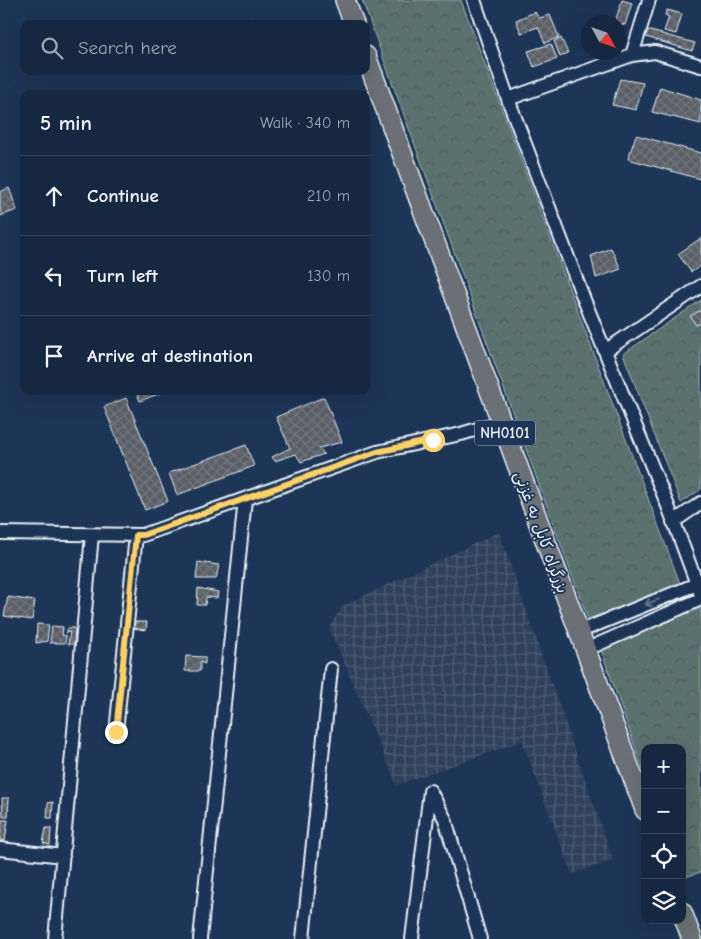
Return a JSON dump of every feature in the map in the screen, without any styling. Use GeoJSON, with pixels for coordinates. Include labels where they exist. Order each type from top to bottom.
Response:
{"type":"FeatureCollection","features":[{"type":"Feature","properties":{"kind":"highway"},"geometry":{"type":"LineString","coordinates":[[346,0],[353,20]]}},
{"type":"Feature","properties":{"kind":"highway","name":"بزرگراه کابل به غزنی"},"geometry":{"type":"LineString","coordinates":[[370,67],[641,799]]}},
{"type":"Feature","properties":{"kind":"highway"},"geometry":{"type":"LineString","coordinates":[[686,923],[692,939]]}},
{"type":"Feature","properties":{"kind":"street"},"geometry":{"type":"LineString","coordinates":[[474,0],[508,99],[580,288],[668,506],[699,589],[578,632]]}},
{"type":"Feature","properties":{"kind":"street"},"geometry":{"type":"LineString","coordinates":[[632,55],[649,0]]}},
{"type":"Feature","properties":{"kind":"street"},"geometry":{"type":"LineString","coordinates":[[508,99],[632,55],[655,52],[701,66]]}},
{"type":"Feature","properties":{"kind":"street"},"geometry":{"type":"LineString","coordinates":[[605,351],[701,286]]}},
{"type":"Feature","properties":{"kind":"street"},"geometry":{"type":"LineString","coordinates":[[0,533],[143,535],[377,452],[460,434],[501,422]]}},
{"type":"Feature","properties":{"kind":"street"},"geometry":{"type":"LineString","coordinates":[[200,939],[245,499]]}},
{"type":"Feature","properties":{"kind":"street"},"geometry":{"type":"LineString","coordinates":[[673,522],[701,503]]}},
{"type":"Feature","properties":{"kind":"street"},"geometry":{"type":"LineString","coordinates":[[55,939],[92,535]]}},
{"type":"Feature","properties":{"kind":"street"},"geometry":{"type":"LineString","coordinates":[[116,732],[136,535]]}},
{"type":"Feature","properties":{"kind":"street"},"geometry":{"type":"LineString","coordinates":[[585,650],[701,600]]}},
{"type":"Feature","properties":{"kind":"street"},"geometry":{"type":"LineString","coordinates":[[303,939],[331,669]]}},
{"type":"Feature","properties":{"kind":"street"},"geometry":{"type":"LineString","coordinates":[[412,939],[430,791],[445,819],[480,939]]}},
{"type":"Feature","properties":{"kind":"street"},"geometry":{"type":"LineString","coordinates":[[0,849],[63,856]]}},
{"type":"Feature","properties":{"kind":"shaded area"},"geometry":{"type":"Polygon","coordinates":[[[499,532],[613,860],[572,874],[522,741],[397,785],[329,628],[342,606],[499,532]]]}},
{"type":"Feature","properties":{"kind":"green space"},"geometry":{"type":"Polygon","coordinates":[[[362,0],[461,0],[681,586],[588,619],[362,0]]]}},
{"type":"Feature","properties":{"kind":"green space"},"geometry":{"type":"Polygon","coordinates":[[[701,300],[701,489],[681,503],[623,354],[701,300]]]}},
{"type":"Feature","properties":{"kind":"green space"},"geometry":{"type":"Polygon","coordinates":[[[700,608],[701,872],[686,877],[686,744],[641,744],[641,764],[601,650],[700,608]]]}},
{"type":"Feature","properties":{"kind":"building"},"geometry":{"type":"Polygon","coordinates":[[[622,0],[632,3],[626,22],[626,15],[617,15],[622,0]]]}},
{"type":"Feature","properties":{"kind":"building"},"geometry":{"type":"Polygon","coordinates":[[[667,10],[682,14],[676,34],[664,31],[669,17],[665,15],[667,10]]]}},
{"type":"Feature","properties":{"kind":"building"},"geometry":{"type":"Polygon","coordinates":[[[535,12],[539,18],[550,15],[559,37],[545,43],[538,27],[521,33],[516,20],[535,12]]]}},
{"type":"Feature","properties":{"kind":"building"},"geometry":{"type":"Polygon","coordinates":[[[647,30],[695,43],[692,51],[646,37],[647,30]]]}},
{"type":"Feature","properties":{"kind":"building"},"geometry":{"type":"Polygon","coordinates":[[[561,38],[568,53],[560,57],[554,41],[561,38]]]}},
{"type":"Feature","properties":{"kind":"building"},"geometry":{"type":"Polygon","coordinates":[[[551,44],[557,59],[534,67],[528,51],[551,44]]]}},
{"type":"Feature","properties":{"kind":"building"},"geometry":{"type":"Polygon","coordinates":[[[620,79],[643,83],[636,110],[612,105],[620,79]]]}},
{"type":"Feature","properties":{"kind":"building"},"geometry":{"type":"Polygon","coordinates":[[[660,87],[701,100],[701,124],[652,112],[660,87]]]}},
{"type":"Feature","properties":{"kind":"building"},"geometry":{"type":"Polygon","coordinates":[[[636,135],[701,153],[700,179],[628,159],[636,135]]]}},
{"type":"Feature","properties":{"kind":"building"},"geometry":{"type":"Polygon","coordinates":[[[9,188],[17,210],[0,216],[0,192],[9,188]]]}},
{"type":"Feature","properties":{"kind":"building"},"geometry":{"type":"Polygon","coordinates":[[[701,238],[701,266],[691,272],[678,254],[701,238]]]}},
{"type":"Feature","properties":{"kind":"building"},"geometry":{"type":"Polygon","coordinates":[[[611,248],[621,269],[596,278],[591,256],[611,248]]]}},
{"type":"Feature","properties":{"kind":"building"},"geometry":{"type":"Polygon","coordinates":[[[701,310],[701,323],[696,325],[690,316],[701,310]]]}},
{"type":"Feature","properties":{"kind":"building"},"geometry":{"type":"Polygon","coordinates":[[[138,395],[156,395],[140,401],[138,395]]]}},
{"type":"Feature","properties":{"kind":"building"},"geometry":{"type":"Polygon","coordinates":[[[324,397],[342,442],[319,448],[324,454],[301,462],[296,454],[275,461],[272,457],[290,448],[276,417],[324,397]]]}},
{"type":"Feature","properties":{"kind":"building"},"geometry":{"type":"Polygon","coordinates":[[[126,398],[168,501],[145,510],[104,407],[126,398]]]}},
{"type":"Feature","properties":{"kind":"building"},"geometry":{"type":"Polygon","coordinates":[[[246,445],[254,466],[177,495],[169,473],[246,445]]]}},
{"type":"Feature","properties":{"kind":"building"},"geometry":{"type":"Polygon","coordinates":[[[198,562],[219,565],[216,579],[196,579],[198,562]]]}},
{"type":"Feature","properties":{"kind":"building"},"geometry":{"type":"Polygon","coordinates":[[[198,588],[218,592],[217,598],[206,597],[205,605],[197,605],[198,588]]]}},
{"type":"Feature","properties":{"kind":"building"},"geometry":{"type":"Polygon","coordinates":[[[8,597],[35,601],[32,620],[4,616],[8,597]]]}},
{"type":"Feature","properties":{"kind":"building"},"geometry":{"type":"Polygon","coordinates":[[[133,622],[147,622],[146,630],[132,628],[133,622]]]}},
{"type":"Feature","properties":{"kind":"building"},"geometry":{"type":"Polygon","coordinates":[[[37,624],[49,625],[47,641],[36,643],[37,624]]]}},
{"type":"Feature","properties":{"kind":"building"},"geometry":{"type":"Polygon","coordinates":[[[52,626],[63,627],[62,635],[66,636],[65,643],[50,643],[52,626]]]}},
{"type":"Feature","properties":{"kind":"building"},"geometry":{"type":"Polygon","coordinates":[[[68,628],[75,628],[74,644],[68,644],[70,632],[65,633],[68,628]]]}},
{"type":"Feature","properties":{"kind":"building"},"geometry":{"type":"Polygon","coordinates":[[[186,656],[205,657],[205,664],[200,662],[200,671],[185,671],[186,656]]]}},
{"type":"Feature","properties":{"kind":"building"},"geometry":{"type":"Polygon","coordinates":[[[2,798],[9,798],[8,817],[3,817],[2,798]]]}},
{"type":"Feature","properties":{"kind":"building"},"geometry":{"type":"Polygon","coordinates":[[[53,802],[52,818],[47,818],[48,803],[53,802]]]}},
{"type":"Feature","properties":{"kind":"building"},"geometry":{"type":"Polygon","coordinates":[[[2,820],[8,820],[5,841],[0,840],[2,820]]]}},
{"type":"Feature","properties":{"kind":"building"},"geometry":{"type":"Polygon","coordinates":[[[46,828],[51,828],[50,845],[43,843],[46,828]]]}},
{"type":"Feature","properties":{"kind":"route"},"geometry":{"type":"LineString","coordinates":[[116,732],[136,535],[143,535],[377,452],[433,440]]}}]}
